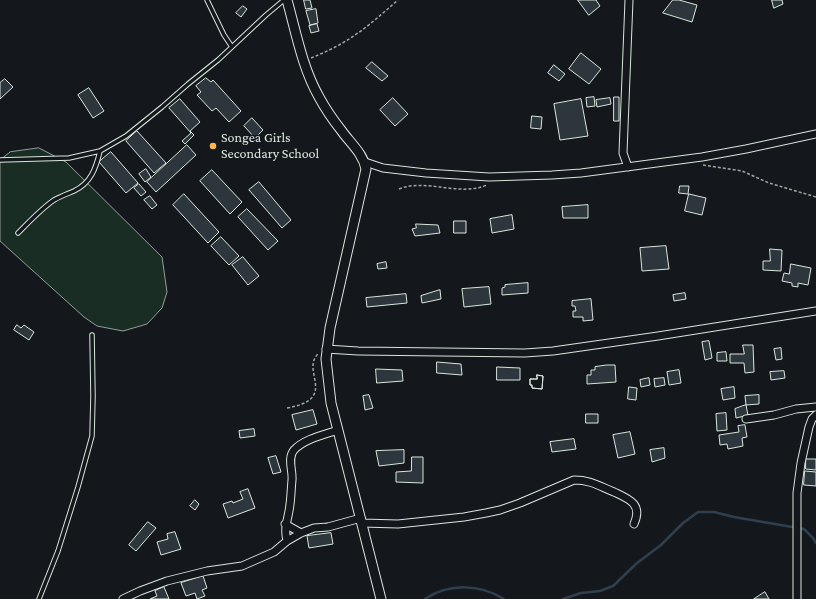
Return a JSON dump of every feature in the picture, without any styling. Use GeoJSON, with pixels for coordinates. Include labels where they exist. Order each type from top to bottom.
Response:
{"type":"FeatureCollection","features":[{"type":"Feature","properties":{"kind":"street"},"geometry":{"type":"LineString","coordinates":[[286,0],[309,77],[319,97],[365,162],[365,176],[335,304],[326,350],[326,371],[331,403],[381,599]]}},
{"type":"Feature","properties":{"kind":"street"},"geometry":{"type":"LineString","coordinates":[[628,167],[623,153],[629,0]]}},
{"type":"Feature","properties":{"kind":"street"},"geometry":{"type":"LineString","coordinates":[[365,162],[383,168],[426,173],[489,177],[552,175],[581,173],[702,157],[816,134]]}},
{"type":"Feature","properties":{"kind":"street"},"geometry":{"type":"LineString","coordinates":[[326,350],[518,353],[553,351],[816,312]]}},
{"type":"Feature","properties":{"kind":"street"},"geometry":{"type":"LineString","coordinates":[[746,420],[796,409],[816,407]]}},
{"type":"Feature","properties":{"kind":"street"},"geometry":{"type":"LineString","coordinates":[[797,599],[797,493],[801,463],[812,419],[816,415]]}},
{"type":"Feature","properties":{"kind":"street"},"geometry":{"type":"LineString","coordinates":[[287,540],[285,532],[292,479],[291,455],[301,443],[338,430]]}},
{"type":"Feature","properties":{"kind":"street"},"geometry":{"type":"LineString","coordinates":[[123,599],[167,581],[207,571],[242,566],[274,552],[287,540],[314,528],[328,527],[361,520],[398,524],[464,517],[486,513],[520,503],[574,480],[582,480],[601,485],[630,499],[636,508],[636,518],[634,524]]}},
{"type":"Feature","properties":{"kind":"street"},"geometry":{"type":"LineString","coordinates":[[286,524],[301,533]]}},
{"type":"Feature","properties":{"kind":"lane"},"geometry":{"type":"LineString","coordinates":[[207,0],[224,35],[232,47]]}},
{"type":"Feature","properties":{"kind":"lane"},"geometry":{"type":"LineString","coordinates":[[0,160],[69,158],[100,151],[126,136],[162,108],[188,84],[218,60],[266,15],[286,0]]}},
{"type":"Feature","properties":{"kind":"lane"},"geometry":{"type":"LineString","coordinates":[[18,233],[60,196],[82,187],[91,178],[97,164],[100,151]]}},
{"type":"Feature","properties":{"kind":"lane"},"geometry":{"type":"LineString","coordinates":[[39,599],[58,551],[92,436],[92,335]]}},
{"type":"Feature","properties":{"kind":"path"},"geometry":{"type":"LineString","coordinates":[[304,62],[338,46],[354,36],[398,0]]}},
{"type":"Feature","properties":{"kind":"path"},"geometry":{"type":"LineString","coordinates":[[700,165],[717,166],[742,171],[770,183],[816,197]]}},
{"type":"Feature","properties":{"kind":"path"},"geometry":{"type":"LineString","coordinates":[[398,188],[416,185],[447,188],[476,188],[490,184]]}},
{"type":"Feature","properties":{"kind":"path"},"geometry":{"type":"LineString","coordinates":[[287,408],[295,407],[308,402],[312,398],[316,384],[313,362],[317,354],[326,350]]}},
{"type":"Feature","properties":{"kind":"green space"},"geometry":{"type":"Polygon","coordinates":[[[39,148],[66,162],[162,257],[167,292],[162,308],[147,324],[123,331],[97,326],[84,317],[0,241],[0,160],[10,152],[39,148]]]}},
{"type":"Feature","properties":{"kind":"building"},"geometry":{"type":"Polygon","coordinates":[[[304,0],[310,0],[312,8],[306,9],[304,0]]]}},
{"type":"Feature","properties":{"kind":"building"},"geometry":{"type":"Polygon","coordinates":[[[578,0],[596,0],[600,6],[589,15],[578,0]]]}},
{"type":"Feature","properties":{"kind":"building"},"geometry":{"type":"Polygon","coordinates":[[[673,0],[679,0],[697,5],[692,22],[663,13],[673,0]]]}},
{"type":"Feature","properties":{"kind":"building"},"geometry":{"type":"Polygon","coordinates":[[[772,0],[782,0],[783,4],[774,8],[772,0]]]}},
{"type":"Feature","properties":{"kind":"building"},"geometry":{"type":"Polygon","coordinates":[[[243,6],[247,9],[241,17],[236,13],[243,6]]]}},
{"type":"Feature","properties":{"kind":"building"},"geometry":{"type":"Polygon","coordinates":[[[316,9],[318,23],[310,25],[306,11],[316,9]]]}},
{"type":"Feature","properties":{"kind":"building"},"geometry":{"type":"Polygon","coordinates":[[[317,24],[319,31],[311,33],[309,26],[317,24]]]}},
{"type":"Feature","properties":{"kind":"building"},"geometry":{"type":"Polygon","coordinates":[[[581,53],[601,69],[589,84],[569,69],[581,53]]]}},
{"type":"Feature","properties":{"kind":"building"},"geometry":{"type":"Polygon","coordinates":[[[372,62],[388,76],[382,81],[366,68],[372,62]]]}},
{"type":"Feature","properties":{"kind":"building"},"geometry":{"type":"Polygon","coordinates":[[[554,65],[565,74],[559,81],[548,73],[554,65]]]}},
{"type":"Feature","properties":{"kind":"building"},"geometry":{"type":"Polygon","coordinates":[[[206,78],[211,82],[213,80],[241,111],[229,122],[216,108],[212,111],[197,95],[201,92],[196,86],[206,78]]]}},
{"type":"Feature","properties":{"kind":"building"},"geometry":{"type":"Polygon","coordinates":[[[5,79],[13,87],[0,99],[0,83],[5,79]]]}},
{"type":"Feature","properties":{"kind":"building"},"geometry":{"type":"Polygon","coordinates":[[[89,88],[104,111],[93,118],[78,95],[89,88]]]}},
{"type":"Feature","properties":{"kind":"building"},"geometry":{"type":"Polygon","coordinates":[[[594,97],[595,106],[587,107],[586,98],[594,97]]]}},
{"type":"Feature","properties":{"kind":"building"},"geometry":{"type":"Polygon","coordinates":[[[614,97],[619,97],[619,121],[614,121],[614,97]]]}},
{"type":"Feature","properties":{"kind":"building"},"geometry":{"type":"Polygon","coordinates":[[[393,98],[408,114],[395,126],[380,110],[393,98]]]}},
{"type":"Feature","properties":{"kind":"building"},"geometry":{"type":"Polygon","coordinates":[[[610,98],[611,104],[597,107],[596,100],[610,98]]]}},
{"type":"Feature","properties":{"kind":"building"},"geometry":{"type":"Polygon","coordinates":[[[180,99],[200,122],[190,131],[194,135],[185,144],[182,141],[191,133],[169,108],[180,99]]]}},
{"type":"Feature","properties":{"kind":"building"},"geometry":{"type":"Polygon","coordinates":[[[581,99],[588,136],[560,140],[554,104],[581,99]]]}},
{"type":"Feature","properties":{"kind":"building"},"geometry":{"type":"Polygon","coordinates":[[[532,116],[542,117],[541,129],[531,128],[532,116]]]}},
{"type":"Feature","properties":{"kind":"building"},"geometry":{"type":"Polygon","coordinates":[[[252,118],[263,130],[255,138],[244,126],[252,118]]]}},
{"type":"Feature","properties":{"kind":"building"},"geometry":{"type":"Polygon","coordinates":[[[137,131],[166,163],[154,173],[126,141],[137,131]]]}},
{"type":"Feature","properties":{"kind":"building"},"geometry":{"type":"Polygon","coordinates":[[[187,145],[196,155],[156,192],[147,182],[187,145]]]}},
{"type":"Feature","properties":{"kind":"building"},"geometry":{"type":"Polygon","coordinates":[[[111,152],[138,183],[126,193],[99,162],[111,152]]]}},
{"type":"Feature","properties":{"kind":"building"},"geometry":{"type":"Polygon","coordinates":[[[146,169],[151,177],[145,182],[139,174],[146,169]]]}},
{"type":"Feature","properties":{"kind":"building"},"geometry":{"type":"Polygon","coordinates":[[[212,170],[242,202],[230,214],[200,181],[212,170]]]}},
{"type":"Feature","properties":{"kind":"building"},"geometry":{"type":"Polygon","coordinates":[[[259,182],[291,220],[282,228],[249,190],[259,182]]]}},
{"type":"Feature","properties":{"kind":"building"},"geometry":{"type":"Polygon","coordinates":[[[139,184],[146,192],[141,196],[134,188],[139,184]]]}},
{"type":"Feature","properties":{"kind":"building"},"geometry":{"type":"Polygon","coordinates":[[[680,186],[689,186],[688,194],[679,193],[680,186]]]}},
{"type":"Feature","properties":{"kind":"building"},"geometry":{"type":"Polygon","coordinates":[[[184,194],[219,232],[208,243],[173,205],[184,194]]]}},
{"type":"Feature","properties":{"kind":"building"},"geometry":{"type":"Polygon","coordinates":[[[689,194],[706,198],[702,215],[685,211],[689,194]]]}},
{"type":"Feature","properties":{"kind":"building"},"geometry":{"type":"Polygon","coordinates":[[[150,196],[157,205],[152,209],[144,200],[150,196]]]}},
{"type":"Feature","properties":{"kind":"building"},"geometry":{"type":"Polygon","coordinates":[[[588,205],[588,218],[563,218],[562,207],[588,205]]]}},
{"type":"Feature","properties":{"kind":"building"},"geometry":{"type":"Polygon","coordinates":[[[247,209],[278,241],[268,250],[238,217],[247,209]]]}},
{"type":"Feature","properties":{"kind":"building"},"geometry":{"type":"Polygon","coordinates":[[[512,215],[514,229],[492,233],[490,219],[512,215]]]}},
{"type":"Feature","properties":{"kind":"building"},"geometry":{"type":"Polygon","coordinates":[[[454,221],[466,221],[466,233],[454,233],[454,221]]]}},
{"type":"Feature","properties":{"kind":"building"},"geometry":{"type":"Polygon","coordinates":[[[416,224],[438,225],[440,233],[415,236],[412,229],[416,228],[416,224]]]}},
{"type":"Feature","properties":{"kind":"building"},"geometry":{"type":"Polygon","coordinates":[[[221,237],[239,256],[229,265],[211,246],[221,237]]]}},
{"type":"Feature","properties":{"kind":"building"},"geometry":{"type":"Polygon","coordinates":[[[666,246],[669,269],[642,271],[640,248],[666,246]]]}},
{"type":"Feature","properties":{"kind":"building"},"geometry":{"type":"Polygon","coordinates":[[[770,249],[782,250],[781,271],[763,270],[763,261],[770,261],[770,249]]]}},
{"type":"Feature","properties":{"kind":"building"},"geometry":{"type":"Polygon","coordinates":[[[243,257],[259,276],[248,285],[232,265],[243,257]]]}},
{"type":"Feature","properties":{"kind":"building"},"geometry":{"type":"Polygon","coordinates":[[[386,262],[387,268],[378,269],[377,264],[386,262]]]}},
{"type":"Feature","properties":{"kind":"building"},"geometry":{"type":"Polygon","coordinates":[[[791,264],[811,268],[808,285],[798,283],[798,287],[792,286],[792,283],[782,281],[784,273],[789,274],[791,264]]]}},
{"type":"Feature","properties":{"kind":"building"},"geometry":{"type":"Polygon","coordinates":[[[528,283],[528,293],[502,295],[502,288],[505,287],[505,285],[528,283]]]}},
{"type":"Feature","properties":{"kind":"building"},"geometry":{"type":"Polygon","coordinates":[[[489,287],[491,304],[464,307],[462,289],[489,287]]]}},
{"type":"Feature","properties":{"kind":"building"},"geometry":{"type":"Polygon","coordinates":[[[440,290],[441,299],[422,303],[421,296],[440,290]]]}},
{"type":"Feature","properties":{"kind":"building"},"geometry":{"type":"Polygon","coordinates":[[[685,293],[686,299],[674,301],[673,295],[685,293]]]}},
{"type":"Feature","properties":{"kind":"building"},"geometry":{"type":"Polygon","coordinates":[[[406,294],[407,303],[367,307],[366,298],[406,294]]]}},
{"type":"Feature","properties":{"kind":"building"},"geometry":{"type":"Polygon","coordinates":[[[591,299],[593,320],[583,321],[583,317],[573,317],[573,311],[576,311],[575,306],[572,306],[572,301],[591,299]]]}},
{"type":"Feature","properties":{"kind":"building"},"geometry":{"type":"Polygon","coordinates":[[[17,325],[21,328],[24,325],[34,332],[29,340],[14,330],[17,325]]]}},
{"type":"Feature","properties":{"kind":"building"},"geometry":{"type":"Polygon","coordinates":[[[709,341],[712,358],[705,360],[702,342],[709,341]]]}},
{"type":"Feature","properties":{"kind":"building"},"geometry":{"type":"Polygon","coordinates":[[[743,345],[753,345],[754,372],[745,373],[744,363],[730,363],[730,354],[744,354],[743,345]]]}},
{"type":"Feature","properties":{"kind":"building"},"geometry":{"type":"Polygon","coordinates":[[[781,348],[782,359],[776,360],[774,349],[781,348]]]}},
{"type":"Feature","properties":{"kind":"building"},"geometry":{"type":"Polygon","coordinates":[[[726,352],[727,361],[717,361],[717,353],[726,352]]]}},
{"type":"Feature","properties":{"kind":"building"},"geometry":{"type":"Polygon","coordinates":[[[437,362],[461,364],[462,375],[437,373],[437,362]]]}},
{"type":"Feature","properties":{"kind":"building"},"geometry":{"type":"Polygon","coordinates":[[[615,365],[616,382],[587,384],[587,375],[591,375],[591,370],[595,370],[595,367],[615,365]]]}},
{"type":"Feature","properties":{"kind":"building"},"geometry":{"type":"Polygon","coordinates":[[[497,367],[520,368],[520,380],[497,380],[497,367]]]}},
{"type":"Feature","properties":{"kind":"building"},"geometry":{"type":"Polygon","coordinates":[[[376,369],[402,370],[403,381],[377,383],[376,369]]]}},
{"type":"Feature","properties":{"kind":"building"},"geometry":{"type":"Polygon","coordinates":[[[679,370],[681,383],[669,385],[667,372],[679,370]]]}},
{"type":"Feature","properties":{"kind":"building"},"geometry":{"type":"Polygon","coordinates":[[[784,371],[785,378],[771,380],[770,372],[784,371]]]}},
{"type":"Feature","properties":{"kind":"building"},"geometry":{"type":"Polygon","coordinates":[[[537,375],[543,376],[542,389],[532,388],[532,385],[530,385],[530,379],[537,379],[537,375]]]}},
{"type":"Feature","properties":{"kind":"building"},"geometry":{"type":"Polygon","coordinates":[[[537,375],[543,376],[542,389],[532,388],[532,385],[530,385],[530,379],[537,379],[537,375]]]}},
{"type":"Feature","properties":{"kind":"building"},"geometry":{"type":"Polygon","coordinates":[[[649,378],[650,385],[641,387],[640,380],[649,378]]]}},
{"type":"Feature","properties":{"kind":"building"},"geometry":{"type":"Polygon","coordinates":[[[664,378],[665,385],[655,387],[654,379],[664,378]]]}},
{"type":"Feature","properties":{"kind":"building"},"geometry":{"type":"Polygon","coordinates":[[[629,387],[637,388],[636,400],[628,399],[629,387]]]}},
{"type":"Feature","properties":{"kind":"building"},"geometry":{"type":"Polygon","coordinates":[[[734,387],[735,398],[723,400],[721,389],[734,387]]]}},
{"type":"Feature","properties":{"kind":"building"},"geometry":{"type":"Polygon","coordinates":[[[369,395],[373,408],[365,410],[363,396],[369,395]]]}},
{"type":"Feature","properties":{"kind":"building"},"geometry":{"type":"Polygon","coordinates":[[[759,395],[759,404],[746,405],[745,396],[759,395]]]}},
{"type":"Feature","properties":{"kind":"building"},"geometry":{"type":"Polygon","coordinates":[[[746,405],[748,415],[736,418],[735,409],[746,405]]]}},
{"type":"Feature","properties":{"kind":"building"},"geometry":{"type":"Polygon","coordinates":[[[313,410],[317,424],[296,430],[292,415],[313,410]]]}},
{"type":"Feature","properties":{"kind":"building"},"geometry":{"type":"Polygon","coordinates":[[[726,413],[727,430],[717,431],[716,414],[726,413]]]}},
{"type":"Feature","properties":{"kind":"building"},"geometry":{"type":"Polygon","coordinates":[[[586,414],[598,414],[598,423],[586,423],[586,414]]]}},
{"type":"Feature","properties":{"kind":"building"},"geometry":{"type":"Polygon","coordinates":[[[745,425],[747,437],[742,438],[743,446],[728,449],[727,444],[720,445],[719,435],[739,432],[738,426],[745,425]]]}},
{"type":"Feature","properties":{"kind":"building"},"geometry":{"type":"Polygon","coordinates":[[[254,429],[255,436],[240,438],[239,431],[254,429]]]}},
{"type":"Feature","properties":{"kind":"building"},"geometry":{"type":"Polygon","coordinates":[[[630,432],[635,454],[618,458],[613,435],[630,432]]]}},
{"type":"Feature","properties":{"kind":"building"},"geometry":{"type":"Polygon","coordinates":[[[574,439],[576,449],[552,452],[550,442],[574,439]]]}},
{"type":"Feature","properties":{"kind":"building"},"geometry":{"type":"Polygon","coordinates":[[[664,448],[665,458],[652,462],[650,450],[664,448]]]}},
{"type":"Feature","properties":{"kind":"building"},"geometry":{"type":"Polygon","coordinates":[[[404,450],[404,463],[379,466],[376,451],[404,450]]]}},
{"type":"Feature","properties":{"kind":"building"},"geometry":{"type":"Polygon","coordinates":[[[276,456],[281,472],[273,474],[268,458],[276,456]]]}},
{"type":"Feature","properties":{"kind":"building"},"geometry":{"type":"Polygon","coordinates":[[[412,457],[423,457],[423,483],[396,482],[396,472],[411,471],[412,457]]]}},
{"type":"Feature","properties":{"kind":"building"},"geometry":{"type":"Polygon","coordinates":[[[806,459],[816,459],[816,470],[806,469],[806,459]]]}},
{"type":"Feature","properties":{"kind":"building"},"geometry":{"type":"Polygon","coordinates":[[[805,471],[816,472],[816,486],[804,485],[805,471]]]}},
{"type":"Feature","properties":{"kind":"building"},"geometry":{"type":"Polygon","coordinates":[[[248,489],[255,508],[228,518],[223,504],[232,501],[233,503],[243,499],[240,492],[248,489]]]}},
{"type":"Feature","properties":{"kind":"building"},"geometry":{"type":"Polygon","coordinates":[[[195,500],[199,504],[195,510],[190,506],[195,500]]]}},
{"type":"Feature","properties":{"kind":"building"},"geometry":{"type":"Polygon","coordinates":[[[148,522],[156,528],[136,551],[129,545],[148,522]]]}},
{"type":"Feature","properties":{"kind":"building"},"geometry":{"type":"Polygon","coordinates":[[[175,532],[181,549],[161,555],[157,542],[168,539],[167,534],[175,532]]]}},
{"type":"Feature","properties":{"kind":"building"},"geometry":{"type":"Polygon","coordinates":[[[331,533],[333,544],[309,548],[307,536],[331,533]]]}},
{"type":"Feature","properties":{"kind":"building"},"geometry":{"type":"Polygon","coordinates":[[[203,576],[207,588],[202,590],[205,596],[197,599],[195,593],[186,596],[181,583],[203,576]]]}},
{"type":"Feature","properties":{"kind":"building"},"geometry":{"type":"Polygon","coordinates":[[[164,587],[169,599],[150,599],[157,596],[155,591],[164,587]]]}},
{"type":"Feature","properties":{"kind":"building"},"geometry":{"type":"Polygon","coordinates":[[[765,592],[769,599],[754,599],[765,592]]]}},
{"type":"Feature","properties":{"kind":"waterway"},"geometry":{"type":"LineString","coordinates":[[563,599],[581,593],[600,591],[613,586],[637,563],[661,545],[683,523],[698,512],[714,512],[734,517],[804,529],[816,543]]}},
{"type":"Feature","properties":{"kind":"waterway"},"geometry":{"type":"LineString","coordinates":[[425,599],[444,590],[464,587],[485,590],[504,599]]}},
{"type":"Feature","properties":{"kind":"place","name":"Songea Girls Secondary School"},"geometry":{"type":"Point","coordinates":[213,146]}}]}
